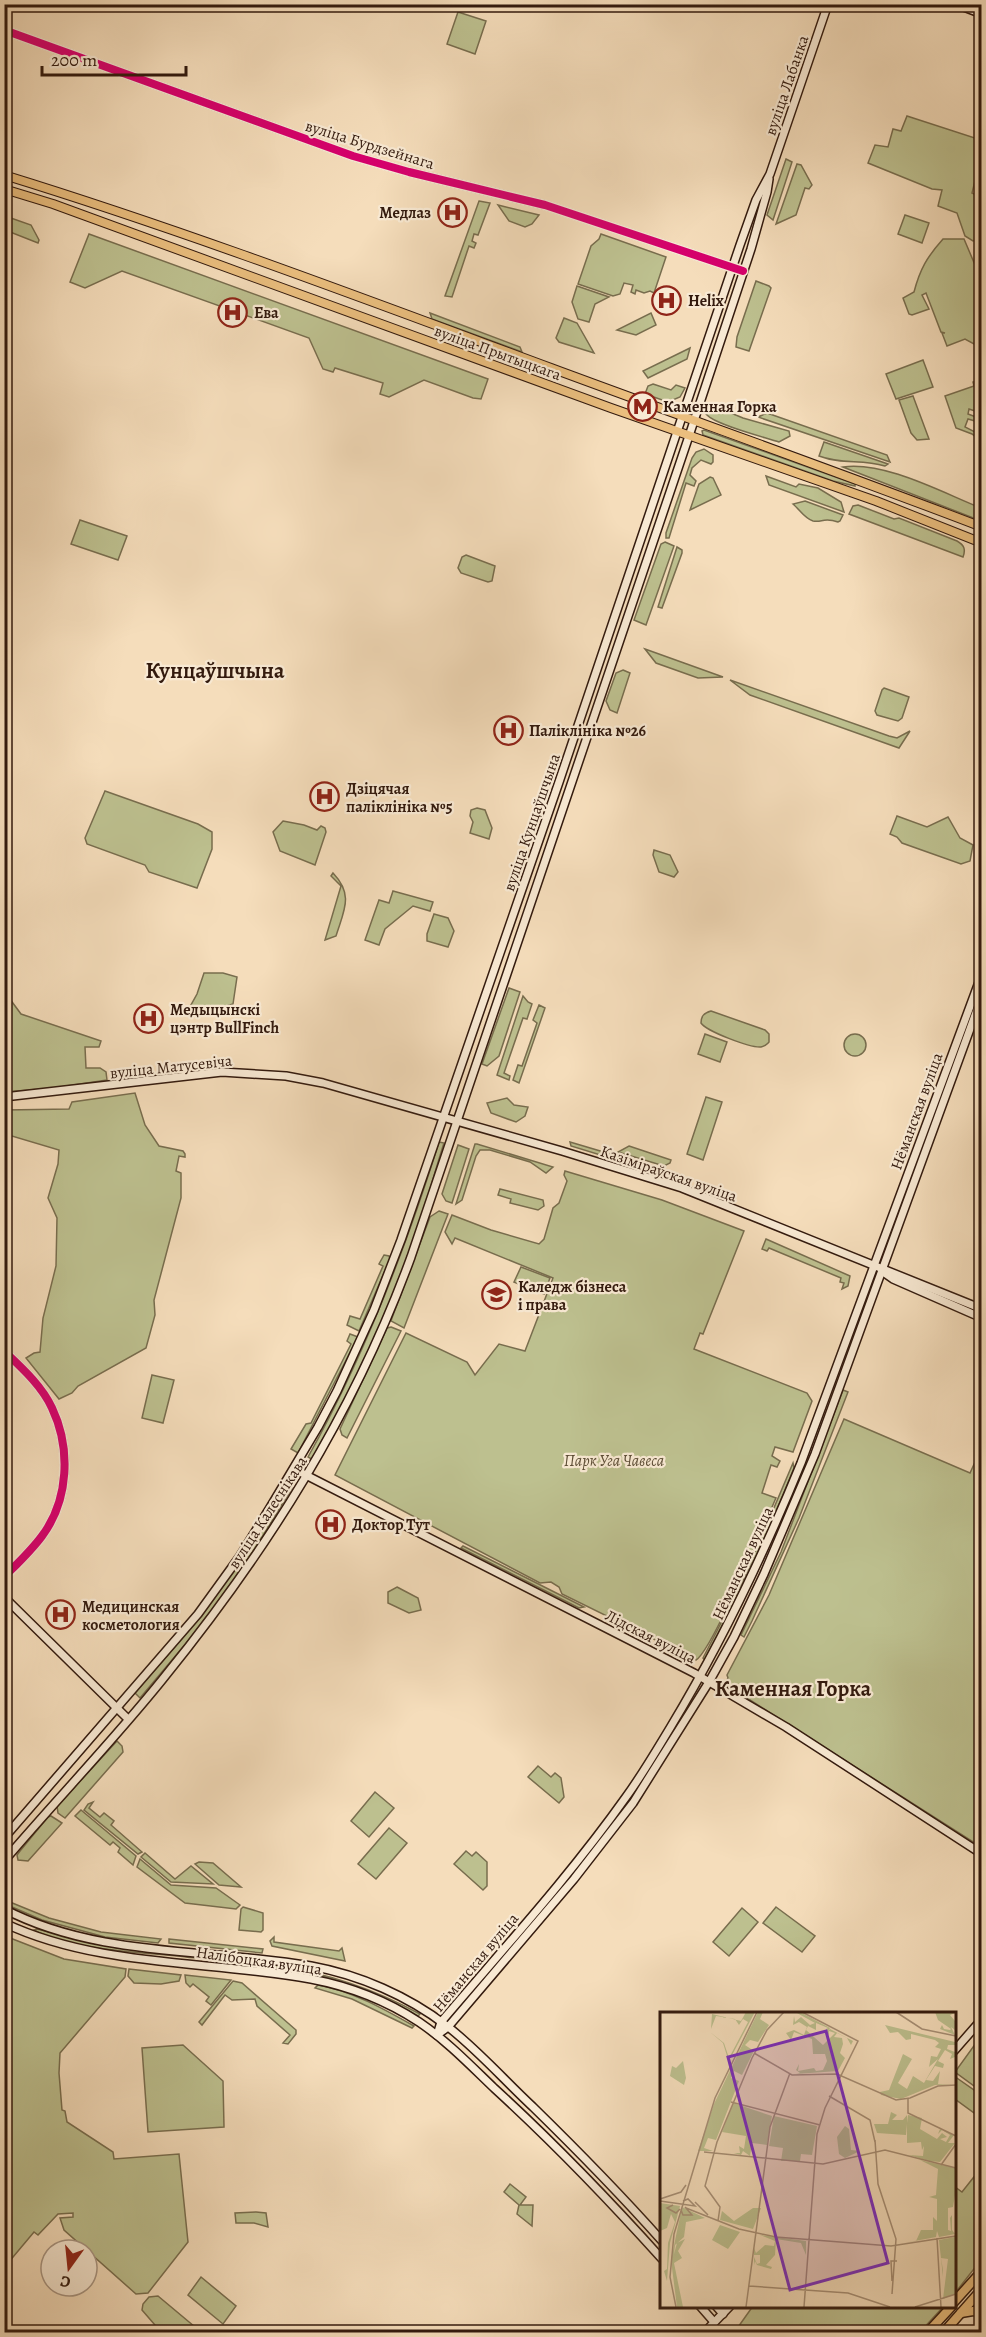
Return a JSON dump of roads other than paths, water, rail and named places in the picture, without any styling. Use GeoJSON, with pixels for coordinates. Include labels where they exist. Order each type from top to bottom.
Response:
{"type":"FeatureCollection","features":[{"type":"Feature","properties":{"kind":"highway"},"geometry":{"type":"LineString","coordinates":[[956,2300],[981,2271]]}},
{"type":"Feature","properties":{"kind":"highway"},"geometry":{"type":"LineString","coordinates":[[961,2313],[981,2311],[978,2304],[980,2291]]}},
{"type":"Feature","properties":{"kind":"highway"},"geometry":{"type":"LineString","coordinates":[[944,2332],[980,2291]]}},
{"type":"Feature","properties":{"kind":"highway"},"geometry":{"type":"LineString","coordinates":[[928,2332],[950,2307]]}},
{"type":"Feature","properties":{"kind":"main road","name":"вуліца Лабанка"},"geometry":{"type":"LineString","coordinates":[[689,436],[743,270],[767,192],[770,174],[828,4]]}},
{"type":"Feature","properties":{"kind":"main road"},"geometry":{"type":"LineString","coordinates":[[956,4],[981,14]]}},
{"type":"Feature","properties":{"kind":"main road","name":"вуліца Бурдзейнага"},"geometry":{"type":"LineString","coordinates":[[4,30],[353,156],[545,205],[733,267]]}},
{"type":"Feature","properties":{"kind":"main road","name":"вуліца Лабанка"},"geometry":{"type":"LineString","coordinates":[[677,432],[756,200],[770,174]]}},
{"type":"Feature","properties":{"kind":"main road","name":"вуліца Прытыцкага"},"geometry":{"type":"LineString","coordinates":[[4,175],[57,190],[211,244],[981,527]]}},
{"type":"Feature","properties":{"kind":"main road","name":"вуліца Прытыцкага"},"geometry":{"type":"LineString","coordinates":[[4,189],[63,208],[677,432],[876,501],[981,543]]}},
{"type":"Feature","properties":{"kind":"main road"},"geometry":{"type":"LineString","coordinates":[[733,267],[743,270]]}},
{"type":"Feature","properties":{"kind":"main road","name":"вуліца Кунцаўшчына"},"geometry":{"type":"LineString","coordinates":[[443,1117],[677,432]]}},
{"type":"Feature","properties":{"kind":"main road","name":"вуліца Кунцаўшчына"},"geometry":{"type":"LineString","coordinates":[[458,1121],[689,436]]}},
{"type":"Feature","properties":{"kind":"main road"},"geometry":{"type":"LineString","coordinates":[[876,501],[886,500],[888,495],[886,491]]}},
{"type":"Feature","properties":{"kind":"main road","name":"Нёманская вуліца"},"geometry":{"type":"LineString","coordinates":[[437,2035],[441,2022],[602,1829],[642,1774],[735,1613],[801,1463],[981,974]]}},
{"type":"Feature","properties":{"kind":"main road","name":"Нёманская вуліца"},"geometry":{"type":"LineString","coordinates":[[437,2035],[448,2027],[574,1879],[633,1803],[709,1682],[734,1637],[764,1574],[815,1454],[981,996]]}},
{"type":"Feature","properties":{"kind":"main road","name":"вуліца Матусевіча"},"geometry":{"type":"LineString","coordinates":[[4,1097],[55,1093],[222,1071],[267,1074],[323,1083],[443,1117]]}},
{"type":"Feature","properties":{"kind":"main road","name":"Казіміраўская вуліца"},"geometry":{"type":"LineString","coordinates":[[443,1117],[682,1188],[981,1309]]}},
{"type":"Feature","properties":{"kind":"main road","name":"вуліца Калеснікава"},"geometry":{"type":"LineString","coordinates":[[4,1838],[198,1614],[240,1556],[294,1469],[337,1391],[374,1310],[399,1247],[443,1117]]}},
{"type":"Feature","properties":{"kind":"main road","name":"вуліца Калеснікава"},"geometry":{"type":"LineString","coordinates":[[4,1861],[128,1719],[211,1618],[253,1561],[308,1477],[386,1322],[458,1121]]}},
{"type":"Feature","properties":{"kind":"main road","name":"Казіміраўская вуліца"},"geometry":{"type":"LineString","coordinates":[[881,1270],[893,1279],[981,1318]]}},
{"type":"Feature","properties":{"kind":"main road"},"geometry":{"type":"LineString","coordinates":[[4,1351],[41,1389],[52,1407],[63,1440],[64,1452],[62,1491],[55,1513],[43,1535],[4,1577]]}},
{"type":"Feature","properties":{"kind":"main road"},"geometry":{"type":"LineString","coordinates":[[825,1398],[834,1401]]}},
{"type":"Feature","properties":{"kind":"main road","name":"Лідская вуліца"},"geometry":{"type":"LineString","coordinates":[[294,1469],[709,1682],[786,1727],[981,1854]]}},
{"type":"Feature","properties":{"kind":"main road"},"geometry":{"type":"LineString","coordinates":[[4,1597],[128,1719]]}},
{"type":"Feature","properties":{"kind":"main road"},"geometry":{"type":"LineString","coordinates":[[602,1829],[609,1834]]}},
{"type":"Feature","properties":{"kind":"main road","name":"Налібоцкая вуліца"},"geometry":{"type":"LineString","coordinates":[[4,1910],[31,1922],[89,1938],[274,1960],[341,1974],[392,1993],[448,2027],[549,2123],[660,2239]]}},
{"type":"Feature","properties":{"kind":"main road","name":"Налібоцкая вуліца"},"geometry":{"type":"LineString","coordinates":[[4,1923],[45,1939],[82,1949],[126,1957],[293,1976],[339,1986],[389,2006],[437,2035],[516,2108],[660,2257]]}},
{"type":"Feature","properties":{"kind":"main road"},"geometry":{"type":"LineString","coordinates":[[205,1966],[206,1953]]}},
{"type":"Feature","properties":{"kind":"main road"},"geometry":{"type":"LineString","coordinates":[[956,2049],[981,2019]]}},
{"type":"Feature","properties":{"kind":"main road"},"geometry":{"type":"LineString","coordinates":[[701,2307],[714,2322]]}},
{"type":"Feature","properties":{"kind":"main road"},"geometry":{"type":"LineString","coordinates":[[717,2307],[723,2314]]}},
{"type":"Feature","properties":{"kind":"main road"},"geometry":{"type":"LineString","coordinates":[[705,2332],[729,2307]]}},
{"type":"Feature","properties":{"kind":"place","name":"Медлаз"},"geometry":{"type":"Point","coordinates":[452,212]}},
{"type":"Feature","properties":{"kind":"place","name":"Helix"},"geometry":{"type":"Point","coordinates":[667,300]}},
{"type":"Feature","properties":{"kind":"place","name":"Ева"},"geometry":{"type":"Point","coordinates":[233,312]}},
{"type":"Feature","properties":{"kind":"place","name":"Каменная Горка"},"geometry":{"type":"Point","coordinates":[642,406]}},
{"type":"Feature","properties":{"kind":"place","name":"Паліклініка №26"},"geometry":{"type":"Point","coordinates":[508,730]}},
{"type":"Feature","properties":{"kind":"place","name":"Дзіцячая паліклініка №5"},"geometry":{"type":"Point","coordinates":[325,797]}},
{"type":"Feature","properties":{"kind":"place","name":"Медыцынскі цэнтр BullFinch"},"geometry":{"type":"Point","coordinates":[149,1018]}},
{"type":"Feature","properties":{"kind":"place","name":"Каледж бізнеса і права"},"geometry":{"type":"Point","coordinates":[497,1295]}},
{"type":"Feature","properties":{"kind":"place","name":"Доктор Тут"},"geometry":{"type":"Point","coordinates":[331,1524]}},
{"type":"Feature","properties":{"kind":"place","name":"Медицинская косметология"},"geometry":{"type":"Point","coordinates":[61,1615]}},
{"type":"Feature","properties":{"kind":"district","name":"Кунцаўшчына"},"geometry":{"type":"Point","coordinates":[215,670]}},
{"type":"Feature","properties":{"kind":"district","name":"Каменная Горка"},"geometry":{"type":"Point","coordinates":[793,1688]}},
{"type":"Feature","properties":{"kind":"park label","name":"Парк Уга Чавеса"},"geometry":{"type":"Point","coordinates":[614,1460]}}]}
